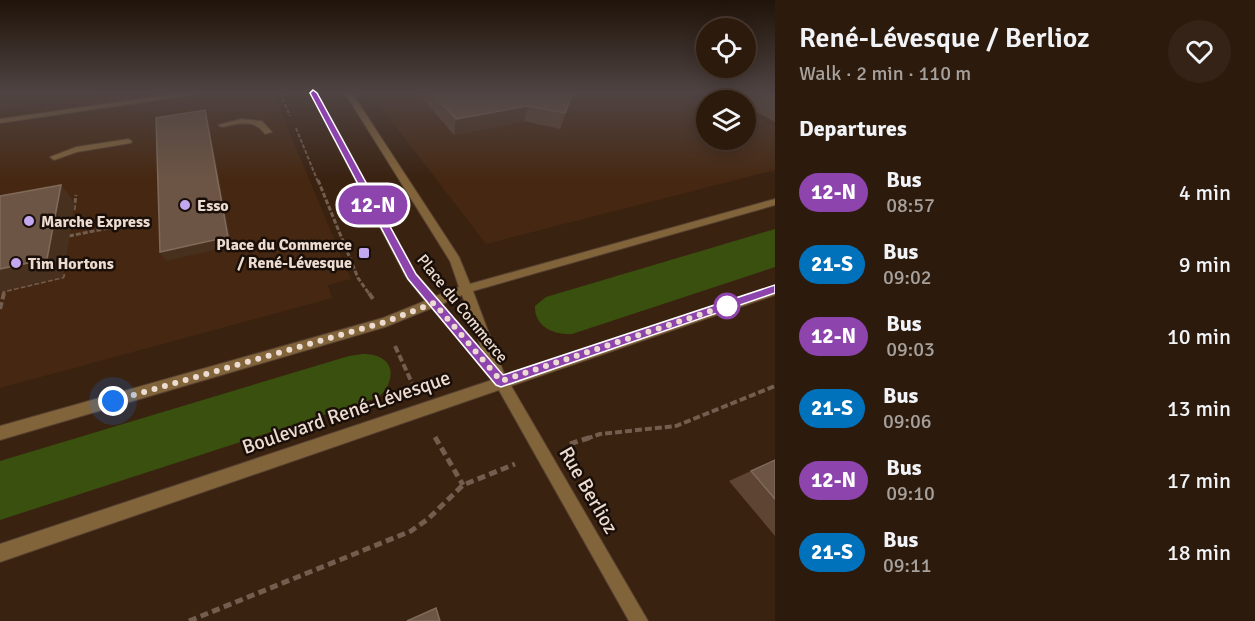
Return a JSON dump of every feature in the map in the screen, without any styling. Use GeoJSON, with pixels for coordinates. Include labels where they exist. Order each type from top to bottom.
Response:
{"type":"FeatureCollection","features":[{"type":"Feature","properties":{"kind":"street"},"geometry":{"type":"LineString","coordinates":[[222,124],[239,122]]}},
{"type":"Feature","properties":{"kind":"street"},"geometry":{"type":"LineString","coordinates":[[260,122],[268,132]]}},
{"type":"Feature","properties":{"kind":"street","name":"Place du Commerce"},"geometry":{"type":"LineString","coordinates":[[329,122],[412,277],[501,381]]}},
{"type":"Feature","properties":{"kind":"street","name":"Place du Commerce"},"geometry":{"type":"LineString","coordinates":[[367,122],[455,260],[501,381]]}},
{"type":"Feature","properties":{"kind":"street"},"geometry":{"type":"LineString","coordinates":[[54,157],[76,150],[128,141]]}},
{"type":"Feature","properties":{"kind":"street"},"geometry":{"type":"LineString","coordinates":[[0,433],[385,322],[466,289],[775,202]]}},
{"type":"Feature","properties":{"kind":"street","name":"Boulevard René-Lévesque"},"geometry":{"type":"LineString","coordinates":[[0,553],[501,381],[775,290]]}},
{"type":"Feature","properties":{"kind":"street","name":"Rue Berlioz"},"geometry":{"type":"LineString","coordinates":[[501,381],[639,621]]}},
{"type":"Feature","properties":{"kind":"path"},"geometry":{"type":"LineString","coordinates":[[292,122],[358,278],[374,300],[423,408]]}},
{"type":"Feature","properties":{"kind":"path"},"geometry":{"type":"LineString","coordinates":[[73,214],[76,195]]}},
{"type":"Feature","properties":{"kind":"path"},"geometry":{"type":"LineString","coordinates":[[68,246],[71,225]]}},
{"type":"Feature","properties":{"kind":"path"},"geometry":{"type":"LineString","coordinates":[[69,236],[129,225]]}},
{"type":"Feature","properties":{"kind":"path"},"geometry":{"type":"LineString","coordinates":[[0,309],[4,291],[63,277],[65,267]]}},
{"type":"Feature","properties":{"kind":"path"},"geometry":{"type":"LineString","coordinates":[[600,434],[676,426],[775,386]]}},
{"type":"Feature","properties":{"kind":"path"},"geometry":{"type":"LineString","coordinates":[[435,437],[464,485]]}},
{"type":"Feature","properties":{"kind":"path"},"geometry":{"type":"LineString","coordinates":[[189,621],[411,531],[428,519],[464,485],[489,474]]}},
{"type":"Feature","properties":{"kind":"shaded area"},"geometry":{"type":"Polygon","coordinates":[[[0,122],[285,122],[351,279],[328,285],[332,298],[0,388],[0,122]]]}},
{"type":"Feature","properties":{"kind":"shaded area"},"geometry":{"type":"Polygon","coordinates":[[[392,122],[696,122],[696,150],[756,150],[756,122],[766,122],[775,127],[775,170],[486,244],[392,122]]]}},
{"type":"Feature","properties":{"kind":"green space"},"geometry":{"type":"Polygon","coordinates":[[[775,229],[775,267],[572,334],[553,331],[538,319],[535,306],[546,297],[775,229]]]}},
{"type":"Feature","properties":{"kind":"green space"},"geometry":{"type":"Polygon","coordinates":[[[363,354],[381,358],[390,368],[389,382],[379,397],[0,520],[0,461],[349,356],[363,354]]]}},
{"type":"Feature","properties":{"kind":"building"},"geometry":{"type":"Polygon","coordinates":[[[156,122],[207,122],[228,237],[160,252],[156,122]]]}},
{"type":"Feature","properties":{"kind":"building"},"geometry":{"type":"Polygon","coordinates":[[[61,185],[47,259],[0,269],[0,196],[61,185]]]}},
{"type":"Feature","properties":{"kind":"building"},"geometry":{"type":"Polygon","coordinates":[[[775,460],[775,499],[751,471],[775,460]]]}},
{"type":"Feature","properties":{"kind":"building"},"geometry":{"type":"Polygon","coordinates":[[[436,608],[440,621],[407,621],[436,608]]]}},
{"type":"Feature","properties":{"kind":"bus line","name":"12-N"},"geometry":{"type":"LineString","coordinates":[[328,122],[412,277],[501,381],[775,290]]}},
{"type":"Feature","properties":{"kind":"place","name":"Esso"},"geometry":{"type":"Point","coordinates":[185,205]}},
{"type":"Feature","properties":{"kind":"place","name":"Marche Express"},"geometry":{"type":"Point","coordinates":[29,221]}},
{"type":"Feature","properties":{"kind":"place","name":"Place du Commerce / René-Lévesque"},"geometry":{"type":"Point","coordinates":[364,253]}},
{"type":"Feature","properties":{"kind":"place","name":"Tim Hortons"},"geometry":{"type":"Point","coordinates":[16,263]}},
{"type":"Feature","properties":{"kind":"route"},"geometry":{"type":"LineString","coordinates":[[113,401],[402,317],[434,303],[501,381],[735,303],[727,306]]}}]}
